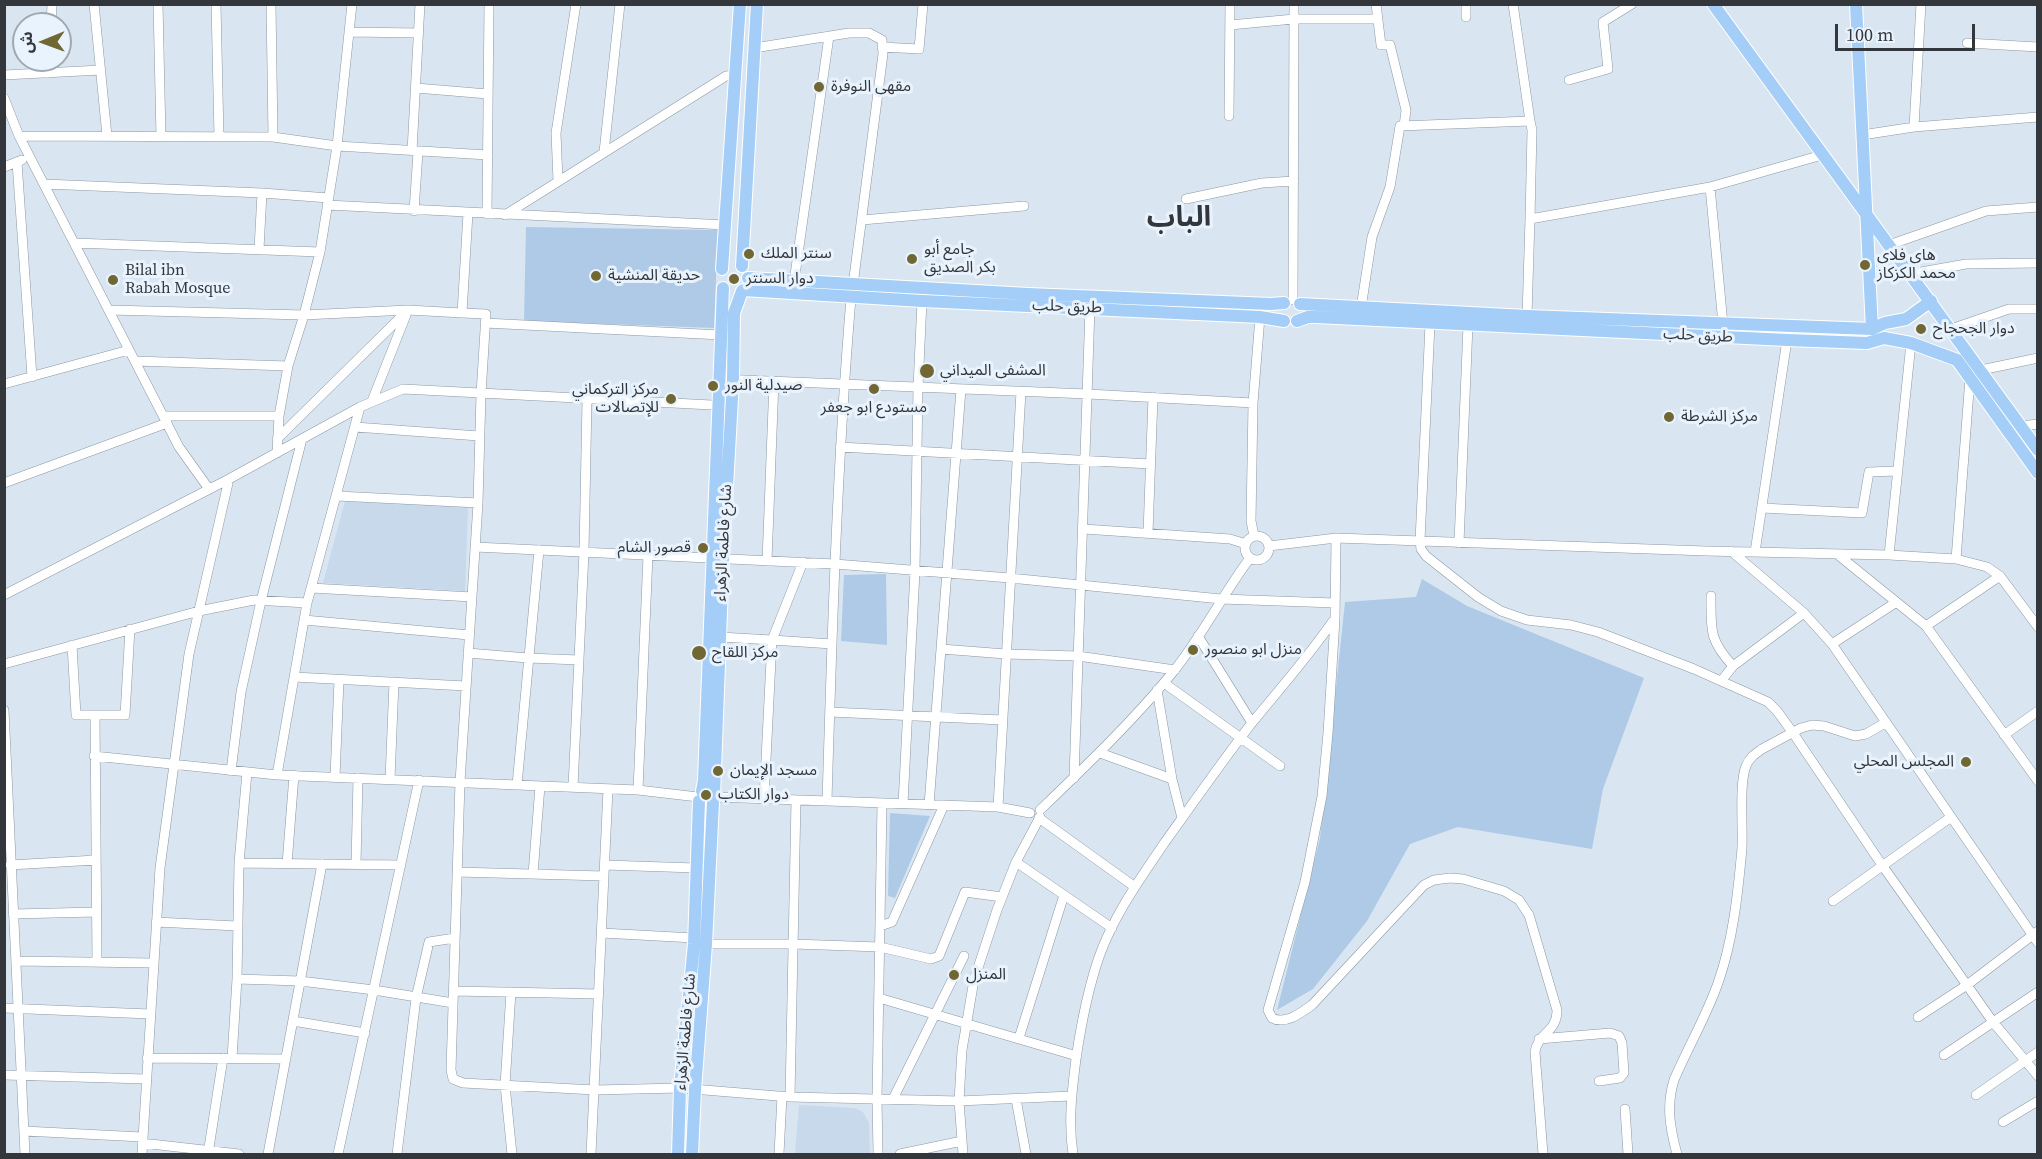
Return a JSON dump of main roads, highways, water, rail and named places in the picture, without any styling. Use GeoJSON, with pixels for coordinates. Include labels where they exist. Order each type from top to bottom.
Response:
{"type":"FeatureCollection","features":[{"type":"Feature","properties":{"kind":"main road"},"geometry":{"type":"LineString","coordinates":[[740,4],[726,225],[719,279],[723,288],[729,293],[744,286],[794,282],[852,291]]}},
{"type":"Feature","properties":{"kind":"main road"},"geometry":{"type":"LineString","coordinates":[[744,286],[746,271],[742,266],[757,4]]}},
{"type":"Feature","properties":{"kind":"main road"},"geometry":{"type":"LineString","coordinates":[[1713,4],[1821,155],[1951,328],[2037,450]]}},
{"type":"Feature","properties":{"kind":"main road"},"geometry":{"type":"LineString","coordinates":[[1856,4],[1872,329]]}},
{"type":"Feature","properties":{"kind":"main road"},"geometry":{"type":"LineString","coordinates":[[722,269],[729,265],[742,266]]}},
{"type":"Feature","properties":{"kind":"main road"},"geometry":{"type":"LineString","coordinates":[[744,286],[1271,304],[1292,302],[1361,308],[1527,316],[1872,329],[1885,323],[1906,320],[1931,302]]}},
{"type":"Feature","properties":{"kind":"main road","name":"شارع فاطمة الزهراء"},"geometry":{"type":"LineString","coordinates":[[692,1155],[698,942],[696,868],[699,796],[704,780],[717,558],[733,380],[734,312],[744,286]]}},
{"type":"Feature","properties":{"kind":"main road","name":"شارع فاطمة الزهراء"},"geometry":{"type":"LineString","coordinates":[[678,1155],[680,1088],[714,798],[720,637],[717,558],[718,406],[723,288]]}},
{"type":"Feature","properties":{"kind":"main road","name":"طريق حلب"},"geometry":{"type":"LineString","coordinates":[[852,291],[922,301],[1260,317],[1284,321]]}},
{"type":"Feature","properties":{"kind":"main road"},"geometry":{"type":"LineString","coordinates":[[1292,302],[1302,313],[1297,321],[1289,323],[1284,321],[1280,311],[1292,302]]}},
{"type":"Feature","properties":{"kind":"main road","name":"طريق حلب"},"geometry":{"type":"LineString","coordinates":[[1297,321],[1316,317],[1867,343],[1884,338],[1911,343],[1957,360]]}},
{"type":"Feature","properties":{"kind":"main road"},"geometry":{"type":"LineString","coordinates":[[1884,338],[1885,323]]}},
{"type":"Feature","properties":{"kind":"main road"},"geometry":{"type":"LineString","coordinates":[[1966,349],[1957,360],[2037,473]]}},
{"type":"Feature","properties":{"kind":"main road"},"geometry":{"type":"LineString","coordinates":[[699,796],[704,806],[709,805],[714,798]]}},
{"type":"Feature","properties":{"kind":"place","name":"مقهى النوفرة"},"geometry":{"type":"Point","coordinates":[819,87]}},
{"type":"Feature","properties":{"kind":"place","name":"سنتر الملك"},"geometry":{"type":"Point","coordinates":[749,254]}},
{"type":"Feature","properties":{"kind":"place","name":"جامع أبو بكر الصديق"},"geometry":{"type":"Point","coordinates":[912,259]}},
{"type":"Feature","properties":{"kind":"place","name":"هاي فلاي محمد الكزكاز"},"geometry":{"type":"Point","coordinates":[1865,265]}},
{"type":"Feature","properties":{"kind":"place","name":"حديقة المنشية"},"geometry":{"type":"Point","coordinates":[596,276]}},
{"type":"Feature","properties":{"kind":"place","name":"دوار السنتر"},"geometry":{"type":"Point","coordinates":[734,279]}},
{"type":"Feature","properties":{"kind":"place","name":"Bilal ibn Rabah Mosque"},"geometry":{"type":"Point","coordinates":[113,280]}},
{"type":"Feature","properties":{"kind":"place","name":"دوار الجحجاح"},"geometry":{"type":"Point","coordinates":[1921,329]}},
{"type":"Feature","properties":{"kind":"place","name":"المشفى الميداني"},"geometry":{"type":"Point","coordinates":[927,371]}},
{"type":"Feature","properties":{"kind":"place","name":"صيدلية النور"},"geometry":{"type":"Point","coordinates":[713,386]}},
{"type":"Feature","properties":{"kind":"place","name":"مستودع ابو جعفر"},"geometry":{"type":"Point","coordinates":[874,389]}},
{"type":"Feature","properties":{"kind":"place","name":"مركز التركماني للإتصالات"},"geometry":{"type":"Point","coordinates":[671,399]}},
{"type":"Feature","properties":{"kind":"place","name":"مركز الشرطة"},"geometry":{"type":"Point","coordinates":[1669,417]}},
{"type":"Feature","properties":{"kind":"place","name":"قصور الشام"},"geometry":{"type":"Point","coordinates":[703,548]}},
{"type":"Feature","properties":{"kind":"place","name":"منزل ابو منصور"},"geometry":{"type":"Point","coordinates":[1193,650]}},
{"type":"Feature","properties":{"kind":"place","name":"مركز اللقاح"},"geometry":{"type":"Point","coordinates":[699,653]}},
{"type":"Feature","properties":{"kind":"place","name":"المجلس المحلي"},"geometry":{"type":"Point","coordinates":[1966,762]}},
{"type":"Feature","properties":{"kind":"place","name":"مسجد الإيمان"},"geometry":{"type":"Point","coordinates":[718,771]}},
{"type":"Feature","properties":{"kind":"place","name":"دوار الكتاب"},"geometry":{"type":"Point","coordinates":[706,795]}},
{"type":"Feature","properties":{"kind":"place","name":"المنزل"},"geometry":{"type":"Point","coordinates":[954,975]}},
{"type":"Feature","properties":{"kind":"district","name":"الباب"},"geometry":{"type":"Point","coordinates":[1179,219]}}]}
